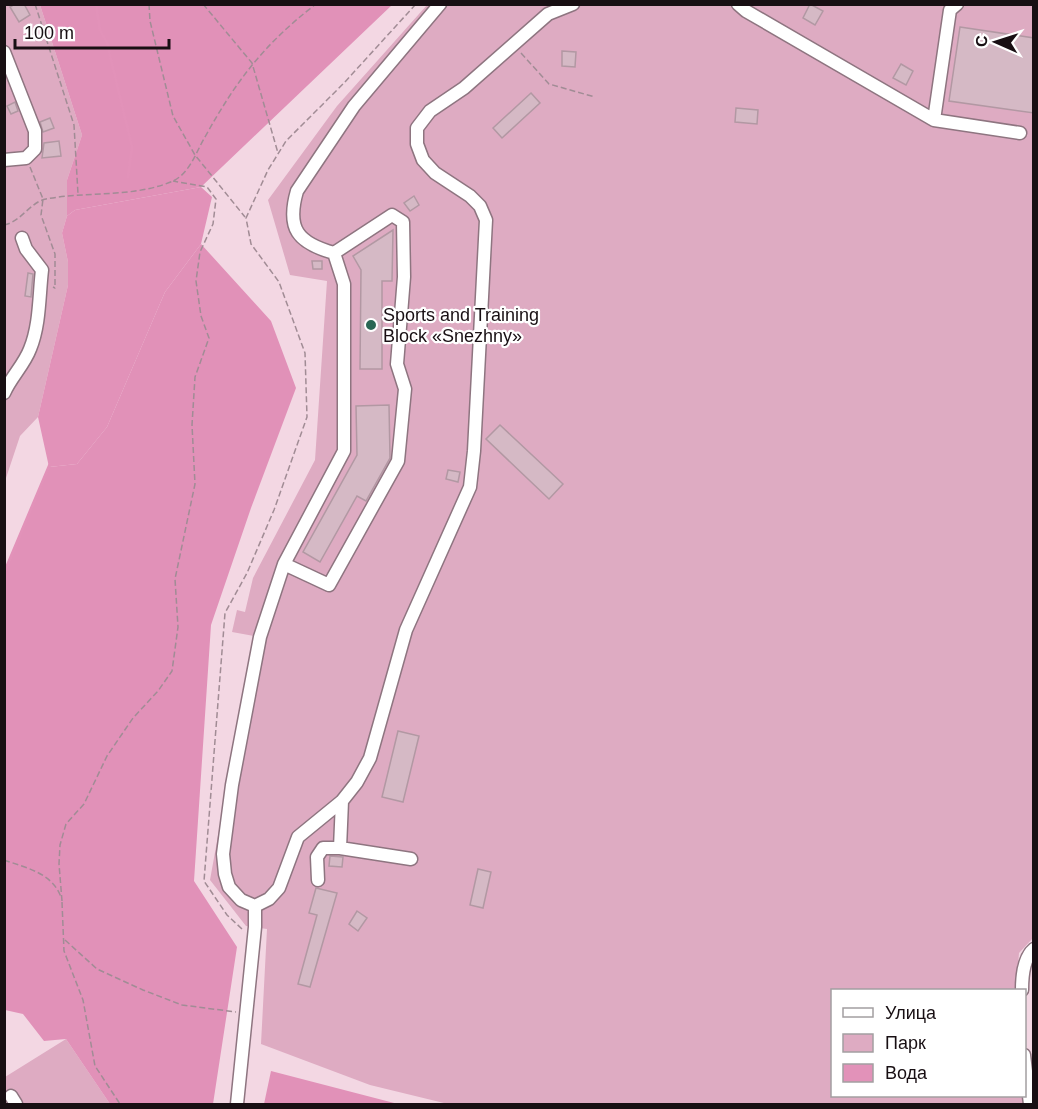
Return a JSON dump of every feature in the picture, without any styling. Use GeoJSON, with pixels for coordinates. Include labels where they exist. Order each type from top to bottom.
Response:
{"type":"FeatureCollection","features":[{"type":"Feature","properties":{"kind":"street"},"geometry":{"type":"LineString","coordinates":[[284,564],[329,585],[398,461],[405,390],[397,364],[404,277],[402,222],[392,215],[334,253],[314,248],[295,228],[292,217],[297,191],[354,106],[440,4]]}},
{"type":"Feature","properties":{"kind":"street"},"geometry":{"type":"LineString","coordinates":[[334,253],[344,284],[344,451],[284,564],[260,637],[232,785],[223,854],[229,887],[241,900],[255,906],[269,899],[279,888],[298,837],[342,801],[357,782],[370,758],[406,630],[470,487],[474,451],[486,220],[480,206],[470,196],[435,173],[423,160],[417,144],[417,128],[430,111],[464,88],[548,14],[573,4]]}},
{"type":"Feature","properties":{"kind":"street"},"geometry":{"type":"LineString","coordinates":[[738,4],[746,11],[934,120],[1020,133]]}},
{"type":"Feature","properties":{"kind":"street"},"geometry":{"type":"LineString","coordinates":[[934,120],[950,10],[957,4]]}},
{"type":"Feature","properties":{"kind":"street"},"geometry":{"type":"LineString","coordinates":[[4,52],[35,131],[36,149],[26,158],[4,160]]}},
{"type":"Feature","properties":{"kind":"street"},"geometry":{"type":"LineString","coordinates":[[4,393],[30,351],[38,307],[42,270],[26,249],[22,238]]}},
{"type":"Feature","properties":{"kind":"street"},"geometry":{"type":"LineString","coordinates":[[340,848],[342,801]]}},
{"type":"Feature","properties":{"kind":"street"},"geometry":{"type":"LineString","coordinates":[[318,880],[317,857],[323,848],[340,848],[411,859]]}},
{"type":"Feature","properties":{"kind":"street"},"geometry":{"type":"LineString","coordinates":[[237,1104],[255,906]]}},
{"type":"Feature","properties":{"kind":"street"},"geometry":{"type":"LineString","coordinates":[[1022,989],[1025,964],[1029,953],[1034,949]]}},
{"type":"Feature","properties":{"kind":"street"},"geometry":{"type":"LineString","coordinates":[[1026,1071],[1030,1104]]}},
{"type":"Feature","properties":{"kind":"path"},"geometry":{"type":"LineString","coordinates":[[35,4],[74,124],[78,194]]}},
{"type":"Feature","properties":{"kind":"path"},"geometry":{"type":"LineString","coordinates":[[149,4],[150,21],[173,116],[195,155],[246,218],[251,243],[279,282],[305,353],[307,417],[274,510],[247,573],[225,613],[204,881],[227,915],[253,940]]}},
{"type":"Feature","properties":{"kind":"path"},"geometry":{"type":"LineString","coordinates":[[203,4],[252,63],[278,154]]}},
{"type":"Feature","properties":{"kind":"path"},"geometry":{"type":"LineString","coordinates":[[173,181],[185,173],[221,107],[252,63],[268,45],[316,4]]}},
{"type":"Feature","properties":{"kind":"path"},"geometry":{"type":"LineString","coordinates":[[246,218],[286,141],[344,83],[416,4]]}},
{"type":"Feature","properties":{"kind":"path"},"geometry":{"type":"LineString","coordinates":[[513,44],[549,84],[595,97]]}},
{"type":"Feature","properties":{"kind":"path"},"geometry":{"type":"LineString","coordinates":[[26,158],[43,199],[41,215],[55,254],[55,288]]}},
{"type":"Feature","properties":{"kind":"path"},"geometry":{"type":"LineString","coordinates":[[4,225],[12,224],[43,199],[78,194],[120,192],[173,181],[207,187],[216,199],[213,224],[200,252],[196,281],[201,316],[209,338],[195,377],[192,425],[195,484],[175,579],[178,627],[172,671],[158,691],[133,718],[107,756],[84,804],[66,825],[60,845],[58,864],[64,951],[83,1000],[95,1066],[120,1104]]}},
{"type":"Feature","properties":{"kind":"path"},"geometry":{"type":"LineString","coordinates":[[4,860],[40,873],[57,886],[62,902]]}},
{"type":"Feature","properties":{"kind":"path"},"geometry":{"type":"LineString","coordinates":[[64,939],[98,969],[143,990],[182,1005],[246,1013]]}},
{"type":"Feature","properties":{"kind":"green space"},"geometry":{"type":"Polygon","coordinates":[[[5,5],[40,5],[82,135],[67,180],[67,216],[62,233],[68,262],[68,285],[38,417],[20,436],[5,481],[5,5]]]}},
{"type":"Feature","properties":{"kind":"green space"},"geometry":{"type":"Polygon","coordinates":[[[427,5],[1033,5],[1033,938],[1019,953],[1016,989],[831,989],[831,1097],[1024,1097],[1025,1104],[448,1104],[370,1085],[261,1044],[267,929],[246,926],[210,880],[254,636],[232,632],[237,610],[245,612],[253,578],[315,460],[327,281],[290,275],[268,200],[337,106],[427,5]]]}},
{"type":"Feature","properties":{"kind":"green space"},"geometry":{"type":"Polygon","coordinates":[[[66,1039],[110,1104],[5,1104],[5,1077],[66,1039]]]}},
{"type":"Feature","properties":{"kind":"shaded area"},"geometry":{"type":"Polygon","coordinates":[[[40,5],[392,5],[201,187],[75,210],[67,216],[67,180],[82,135],[40,5]]]}},
{"type":"Feature","properties":{"kind":"shaded area"},"geometry":{"type":"Polygon","coordinates":[[[201,244],[271,321],[296,388],[251,508],[211,625],[194,881],[237,947],[213,1104],[110,1104],[66,1039],[44,1041],[23,1014],[5,1010],[5,573],[49,467],[77,464],[107,427],[165,292],[201,244]]]}},
{"type":"Feature","properties":{"kind":"shaded area"},"geometry":{"type":"Polygon","coordinates":[[[271,1071],[398,1104],[264,1104],[271,1071]]]}},
{"type":"Feature","properties":{"kind":"water"},"geometry":{"type":"Polygon","coordinates":[[[201,187],[212,197],[201,244],[165,292],[107,427],[77,464],[49,467],[38,417],[68,285],[68,262],[62,233],[67,216],[75,210],[201,187]]]}},
{"type":"Feature","properties":{"kind":"building"},"geometry":{"type":"Polygon","coordinates":[[[15,4],[24,4],[30,15],[19,22],[10,7],[15,4]]]}},
{"type":"Feature","properties":{"kind":"building"},"geometry":{"type":"Polygon","coordinates":[[[810,4],[823,11],[815,25],[803,18],[810,4]]]}},
{"type":"Feature","properties":{"kind":"building"},"geometry":{"type":"Polygon","coordinates":[[[960,27],[1034,38],[1034,113],[949,101],[960,27]]]}},
{"type":"Feature","properties":{"kind":"building"},"geometry":{"type":"Polygon","coordinates":[[[562,51],[576,52],[575,67],[562,66],[562,51]]]}},
{"type":"Feature","properties":{"kind":"building"},"geometry":{"type":"Polygon","coordinates":[[[901,64],[913,71],[906,85],[893,78],[901,64]]]}},
{"type":"Feature","properties":{"kind":"building"},"geometry":{"type":"Polygon","coordinates":[[[531,93],[540,103],[502,138],[493,128],[531,93]]]}},
{"type":"Feature","properties":{"kind":"building"},"geometry":{"type":"Polygon","coordinates":[[[15,102],[18,111],[11,114],[7,106],[15,102]]]}},
{"type":"Feature","properties":{"kind":"building"},"geometry":{"type":"Polygon","coordinates":[[[736,108],[758,110],[757,124],[735,122],[736,108]]]}},
{"type":"Feature","properties":{"kind":"building"},"geometry":{"type":"Polygon","coordinates":[[[50,118],[54,128],[43,132],[40,122],[50,118]]]}},
{"type":"Feature","properties":{"kind":"building"},"geometry":{"type":"Polygon","coordinates":[[[59,141],[61,156],[42,158],[44,143],[59,141]]]}},
{"type":"Feature","properties":{"kind":"building"},"geometry":{"type":"Polygon","coordinates":[[[414,196],[419,205],[410,211],[404,203],[414,196]]]}},
{"type":"Feature","properties":{"kind":"building","name":"Sports and Training Block «Snezhny»"},"geometry":{"type":"Polygon","coordinates":[[[393,230],[392,281],[382,281],[382,369],[360,369],[361,270],[353,256],[393,230]]]}},
{"type":"Feature","properties":{"kind":"building"},"geometry":{"type":"Polygon","coordinates":[[[312,261],[322,261],[322,269],[313,269],[312,261]]]}},
{"type":"Feature","properties":{"kind":"building"},"geometry":{"type":"Polygon","coordinates":[[[28,273],[33,274],[31,297],[25,296],[28,273]]]}},
{"type":"Feature","properties":{"kind":"building"},"geometry":{"type":"Polygon","coordinates":[[[389,405],[390,458],[366,501],[357,496],[320,562],[303,552],[357,455],[356,406],[389,405]]]}},
{"type":"Feature","properties":{"kind":"building"},"geometry":{"type":"Polygon","coordinates":[[[500,425],[563,484],[549,499],[486,439],[500,425]]]}},
{"type":"Feature","properties":{"kind":"building"},"geometry":{"type":"Polygon","coordinates":[[[448,470],[460,472],[458,482],[446,479],[448,470]]]}},
{"type":"Feature","properties":{"kind":"building"},"geometry":{"type":"Polygon","coordinates":[[[398,731],[419,736],[403,802],[382,797],[398,731]]]}},
{"type":"Feature","properties":{"kind":"building"},"geometry":{"type":"Polygon","coordinates":[[[330,856],[343,857],[342,867],[329,866],[330,856]]]}},
{"type":"Feature","properties":{"kind":"building"},"geometry":{"type":"Polygon","coordinates":[[[478,869],[491,872],[483,908],[470,905],[478,869]]]}},
{"type":"Feature","properties":{"kind":"building"},"geometry":{"type":"Polygon","coordinates":[[[316,888],[337,893],[310,987],[298,984],[317,915],[309,913],[316,888]]]}},
{"type":"Feature","properties":{"kind":"building"},"geometry":{"type":"Polygon","coordinates":[[[357,911],[367,918],[358,931],[349,924],[357,911]]]}},
{"type":"Feature","properties":{"kind":"waterway"},"geometry":{"type":"LineString","coordinates":[[96,4],[100,30],[107,43],[132,147],[128,177]]}},
{"type":"Feature","properties":{"kind":"waterway"},"geometry":{"type":"LineString","coordinates":[[4,573],[50,464]]}},
{"type":"Feature","properties":{"kind":"place","name":"Sports and Training Block «Snezhny»"},"geometry":{"type":"Point","coordinates":[371,325]}}]}
